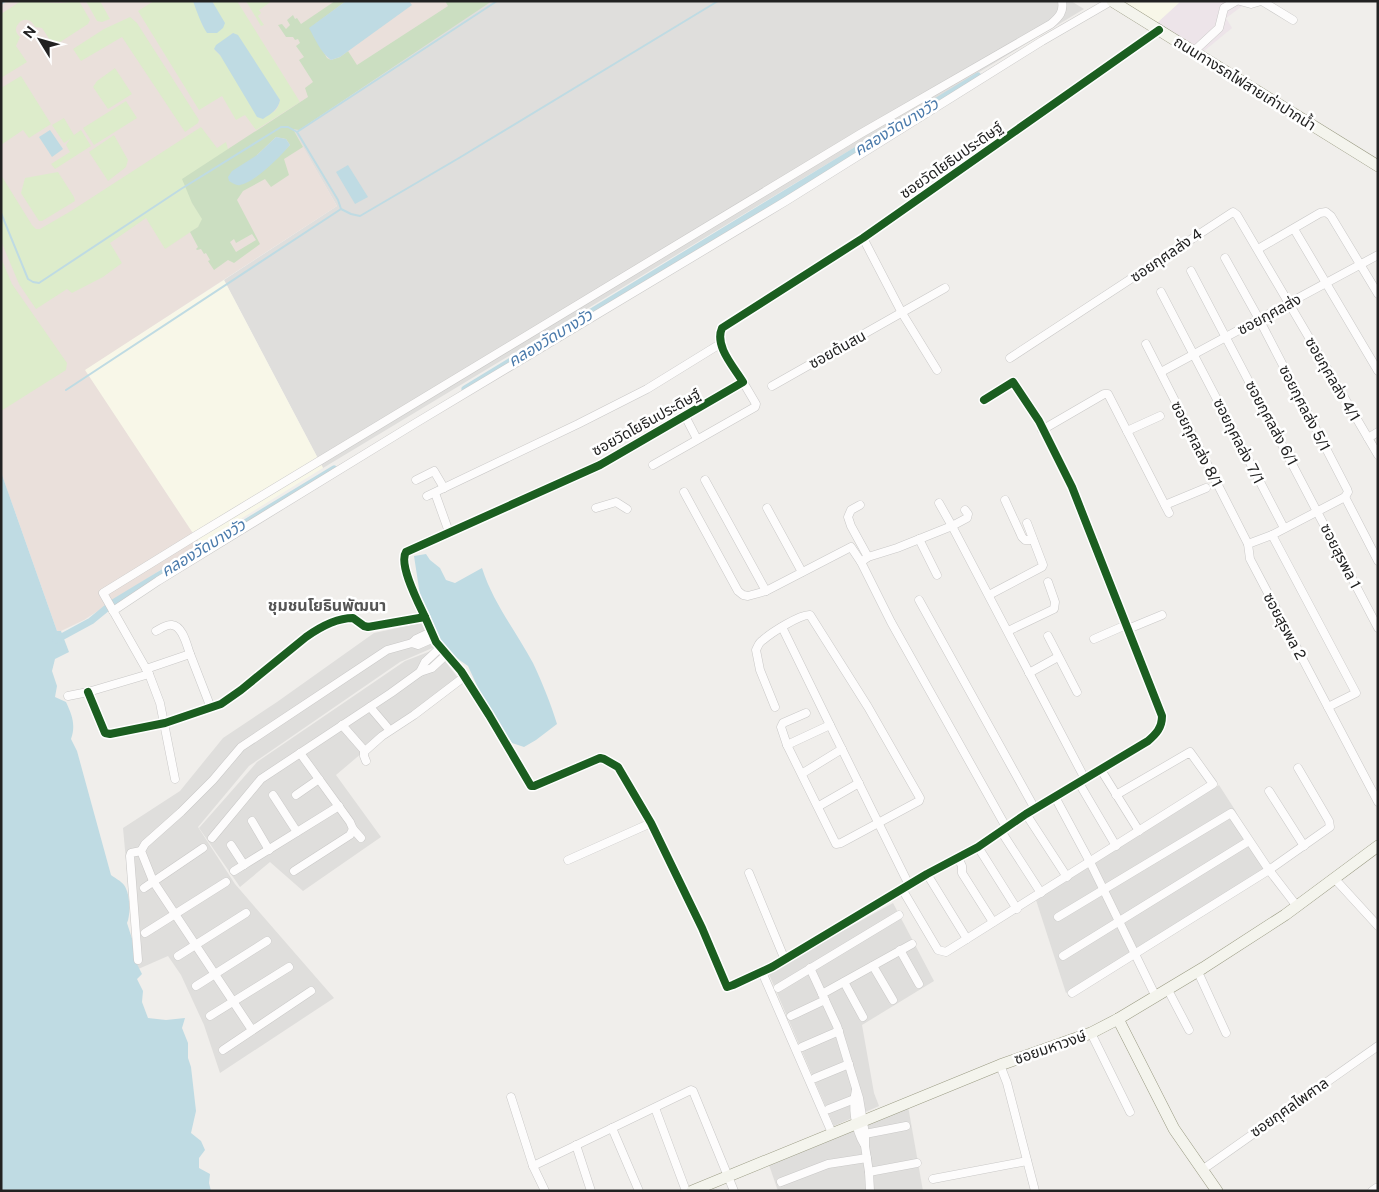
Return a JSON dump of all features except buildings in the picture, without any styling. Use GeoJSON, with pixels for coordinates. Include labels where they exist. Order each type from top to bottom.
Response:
{"type":"FeatureCollection","features":[{"type":"Feature","properties":{"kind":"street"},"geometry":{"type":"LineString","coordinates":[[175,778],[160,703],[148,672],[103,593],[860,134],[1051,24],[1060,17],[1064,8],[1062,1]]}},
{"type":"Feature","properties":{"kind":"street"},"geometry":{"type":"LineString","coordinates":[[112,608],[158,582],[414,424],[778,206],[1042,41],[1112,1]]}},
{"type":"Feature","properties":{"kind":"street","name":"ถนนทางรถไฟสายเก่าปากน้ำ"},"geometry":{"type":"LineString","coordinates":[[1112,1],[1378,166]]}},
{"type":"Feature","properties":{"kind":"street"},"geometry":{"type":"LineString","coordinates":[[1194,52],[1219,28],[1224,8],[1238,1],[1251,4],[1261,1],[1293,20]]}},
{"type":"Feature","properties":{"kind":"street","name":"ซอยวัดโยธินประดิษฐ์"},"geometry":{"type":"LineString","coordinates":[[720,344],[720,333],[724,326],[863,238],[1159,30]]}},
{"type":"Feature","properties":{"kind":"street","name":"ซอยกุศลส่ง 4"},"geometry":{"type":"LineString","coordinates":[[1010,358],[1233,212],[1237,215],[1289,302]]}},
{"type":"Feature","properties":{"kind":"street"},"geometry":{"type":"LineString","coordinates":[[1258,249],[1326,212],[1331,216],[1378,294]]}},
{"type":"Feature","properties":{"kind":"street"},"geometry":{"type":"LineString","coordinates":[[1294,229],[1378,372]]}},
{"type":"Feature","properties":{"kind":"street"},"geometry":{"type":"LineString","coordinates":[[863,238],[902,313],[937,370]]}},
{"type":"Feature","properties":{"kind":"street","name":"ซอยกุศลส่ง"},"geometry":{"type":"LineString","coordinates":[[1161,372],[1378,255]]}},
{"type":"Feature","properties":{"kind":"street","name":"ซอยกุศลส่ง 5/1"},"geometry":{"type":"LineString","coordinates":[[1225,258],[1259,319],[1347,489],[1348,492],[1344,497],[1378,561]]}},
{"type":"Feature","properties":{"kind":"street","name":"ซอยกุศลส่ง 6/1"},"geometry":{"type":"LineString","coordinates":[[1191,271],[1317,510]]}},
{"type":"Feature","properties":{"kind":"street","name":"ซอยต้นสน"},"geometry":{"type":"LineString","coordinates":[[772,386],[945,288]]}},
{"type":"Feature","properties":{"kind":"street","name":"ซอยกุศลส่ง 7/1"},"geometry":{"type":"LineString","coordinates":[[1161,292],[1284,528]]}},
{"type":"Feature","properties":{"kind":"street","name":"ซอยกุศลส่ง 4/1"},"geometry":{"type":"LineString","coordinates":[[1289,302],[1378,455]]}},
{"type":"Feature","properties":{"kind":"street"},"geometry":{"type":"LineString","coordinates":[[449,532],[431,494],[647,389],[720,344],[756,406],[653,465]]}},
{"type":"Feature","properties":{"kind":"street","name":"ซอยกุศลส่ง 8/1"},"geometry":{"type":"LineString","coordinates":[[1146,344],[1248,544]]}},
{"type":"Feature","properties":{"kind":"street","name":"ซอยวัดโยธินประดิษฐ์"},"geometry":{"type":"LineString","coordinates":[[425,617],[412,590],[404,555],[406,552],[600,465],[743,382]]}},
{"type":"Feature","properties":{"kind":"street"},"geometry":{"type":"LineString","coordinates":[[88,692],[104,733],[110,734],[165,723],[211,708],[241,690],[316,630],[336,621],[353,618],[368,627],[425,617],[433,635],[489,715],[531,786],[598,759],[604,759],[618,767],[651,823],[702,928],[727,987],[785,960],[927,874],[978,847],[1026,814],[1157,734],[1162,716],[1072,487],[1039,422],[1013,382],[984,400]]}},
{"type":"Feature","properties":{"kind":"street"},"geometry":{"type":"LineString","coordinates":[[1042,430],[1106,394],[1110,396],[1169,513]]}},
{"type":"Feature","properties":{"kind":"street"},"geometry":{"type":"LineString","coordinates":[[685,416],[697,439]]}},
{"type":"Feature","properties":{"kind":"street"},"geometry":{"type":"LineString","coordinates":[[1127,431],[1160,416]]}},
{"type":"Feature","properties":{"kind":"street"},"geometry":{"type":"LineString","coordinates":[[1368,438],[1378,432]]}},
{"type":"Feature","properties":{"kind":"street"},"geometry":{"type":"LineString","coordinates":[[416,480],[434,471],[444,488]]}},
{"type":"Feature","properties":{"kind":"street"},"geometry":{"type":"LineString","coordinates":[[705,480],[766,590]]}},
{"type":"Feature","properties":{"kind":"street"},"geometry":{"type":"LineString","coordinates":[[1165,505],[1206,488]]}},
{"type":"Feature","properties":{"kind":"street"},"geometry":{"type":"LineString","coordinates":[[684,492],[738,591],[743,595],[748,596],[766,590],[851,547],[861,562],[890,622],[1041,893]]}},
{"type":"Feature","properties":{"kind":"street"},"geometry":{"type":"LineString","coordinates":[[1248,544],[1272,535],[1344,497]]}},
{"type":"Feature","properties":{"kind":"street"},"geometry":{"type":"LineString","coordinates":[[1005,500],[1022,537],[1025,540],[1033,540]]}},
{"type":"Feature","properties":{"kind":"street"},"geometry":{"type":"LineString","coordinates":[[596,508],[616,502],[627,509]]}},
{"type":"Feature","properties":{"kind":"street"},"geometry":{"type":"LineString","coordinates":[[939,504],[1008,631],[1116,846]]}},
{"type":"Feature","properties":{"kind":"street"},"geometry":{"type":"LineString","coordinates":[[860,505],[852,510],[848,517],[868,557]]}},
{"type":"Feature","properties":{"kind":"street"},"geometry":{"type":"LineString","coordinates":[[767,508],[802,572]]}},
{"type":"Feature","properties":{"kind":"street"},"geometry":{"type":"LineString","coordinates":[[861,562],[868,557],[952,526],[967,518],[968,514],[965,510]]}},
{"type":"Feature","properties":{"kind":"street","name":"ซอยสุรพล 1"},"geometry":{"type":"LineString","coordinates":[[1317,510],[1378,628]]}},
{"type":"Feature","properties":{"kind":"street"},"geometry":{"type":"LineString","coordinates":[[989,595],[1042,567],[1043,565],[1027,523]]}},
{"type":"Feature","properties":{"kind":"street"},"geometry":{"type":"LineString","coordinates":[[1272,535],[1356,693],[1328,707]]}},
{"type":"Feature","properties":{"kind":"street"},"geometry":{"type":"LineString","coordinates":[[920,539],[937,575]]}},
{"type":"Feature","properties":{"kind":"street","name":"ซอยสุรพล 2"},"geometry":{"type":"LineString","coordinates":[[1248,544],[1250,559],[1378,802]]}},
{"type":"Feature","properties":{"kind":"street"},"geometry":{"type":"LineString","coordinates":[[1008,631],[1054,609],[1055,602],[1048,582]]}},
{"type":"Feature","properties":{"kind":"street"},"geometry":{"type":"LineString","coordinates":[[919,600],[1035,809]]}},
{"type":"Feature","properties":{"kind":"street"},"geometry":{"type":"LineString","coordinates":[[775,707],[760,670],[756,650],[762,640],[782,627],[805,615],[812,617],[868,707],[920,798],[916,804],[838,844],[787,745],[782,724],[806,713]]}},
{"type":"Feature","properties":{"kind":"street"},"geometry":{"type":"LineString","coordinates":[[1094,639],[1162,615]]}},
{"type":"Feature","properties":{"kind":"street"},"geometry":{"type":"LineString","coordinates":[[156,631],[172,625],[182,635],[211,708]]}},
{"type":"Feature","properties":{"kind":"street"},"geometry":{"type":"LineString","coordinates":[[782,627],[879,823],[906,887],[938,950],[946,952],[1017,909],[1212,787],[1213,782],[1193,753],[1189,752],[1116,795]]}},
{"type":"Feature","properties":{"kind":"street"},"geometry":{"type":"LineString","coordinates":[[138,960],[131,853],[140,850],[144,844],[181,812],[213,780],[241,747],[387,650],[412,643],[418,645],[433,635]]}},
{"type":"Feature","properties":{"kind":"street"},"geometry":{"type":"LineString","coordinates":[[1048,636],[1077,692]]}},
{"type":"Feature","properties":{"kind":"street"},"geometry":{"type":"LineString","coordinates":[[420,672],[425,662],[441,647]]}},
{"type":"Feature","properties":{"kind":"street"},"geometry":{"type":"LineString","coordinates":[[68,696],[88,692],[148,672],[190,654]]}},
{"type":"Feature","properties":{"kind":"street"},"geometry":{"type":"LineString","coordinates":[[212,838],[261,779],[420,672],[432,668],[447,654]]}},
{"type":"Feature","properties":{"kind":"street"},"geometry":{"type":"LineString","coordinates":[[1029,673],[1058,657]]}},
{"type":"Feature","properties":{"kind":"street"},"geometry":{"type":"LineString","coordinates":[[366,761],[364,752],[382,736],[414,715],[464,677]]}},
{"type":"Feature","properties":{"kind":"street"},"geometry":{"type":"LineString","coordinates":[[370,706],[387,727]]}},
{"type":"Feature","properties":{"kind":"street"},"geometry":{"type":"LineString","coordinates":[[342,725],[363,749]]}},
{"type":"Feature","properties":{"kind":"street"},"geometry":{"type":"LineString","coordinates":[[787,745],[830,725]]}},
{"type":"Feature","properties":{"kind":"street"},"geometry":{"type":"LineString","coordinates":[[802,774],[842,749]]}},
{"type":"Feature","properties":{"kind":"street"},"geometry":{"type":"LineString","coordinates":[[300,753],[361,838]]}},
{"type":"Feature","properties":{"kind":"street"},"geometry":{"type":"LineString","coordinates":[[1072,992],[1135,955],[1269,870],[1327,830],[1330,824],[1298,768]]}},
{"type":"Feature","properties":{"kind":"street"},"geometry":{"type":"LineString","coordinates":[[1100,770],[1139,831]]}},
{"type":"Feature","properties":{"kind":"street"},"geometry":{"type":"LineString","coordinates":[[296,795],[319,779]]}},
{"type":"Feature","properties":{"kind":"street"},"geometry":{"type":"LineString","coordinates":[[819,806],[859,783]]}},
{"type":"Feature","properties":{"kind":"street"},"geometry":{"type":"LineString","coordinates":[[1269,791],[1304,846]]}},
{"type":"Feature","properties":{"kind":"street"},"geometry":{"type":"LineString","coordinates":[[273,795],[297,832]]}},
{"type":"Feature","properties":{"kind":"street"},"geometry":{"type":"LineString","coordinates":[[1055,797],[1090,862],[1156,997]]}},
{"type":"Feature","properties":{"kind":"street"},"geometry":{"type":"LineString","coordinates":[[234,871],[339,806]]}},
{"type":"Feature","properties":{"kind":"street"},"geometry":{"type":"LineString","coordinates":[[1058,917],[1230,813],[1296,906]]}},
{"type":"Feature","properties":{"kind":"street"},"geometry":{"type":"LineString","coordinates":[[1026,814],[1067,877]]}},
{"type":"Feature","properties":{"kind":"street"},"geometry":{"type":"LineString","coordinates":[[252,821],[269,850]]}},
{"type":"Feature","properties":{"kind":"street"},"geometry":{"type":"LineString","coordinates":[[568,860],[651,823]]}},
{"type":"Feature","properties":{"kind":"street"},"geometry":{"type":"LineString","coordinates":[[294,871],[350,835],[353,829]]}},
{"type":"Feature","properties":{"kind":"street"},"geometry":{"type":"LineString","coordinates":[[1063,956],[1249,842]]}},
{"type":"Feature","properties":{"kind":"street"},"geometry":{"type":"LineString","coordinates":[[231,845],[244,865]]}},
{"type":"Feature","properties":{"kind":"street","name":"ซอยมหาวงษ์"},"geometry":{"type":"LineString","coordinates":[[692,1191],[1000,1065],[1091,1033],[1118,1020],[1198,972],[1285,915],[1378,846]]}},
{"type":"Feature","properties":{"kind":"street"},"geometry":{"type":"LineString","coordinates":[[978,847],[1017,909]]}},
{"type":"Feature","properties":{"kind":"street"},"geometry":{"type":"LineString","coordinates":[[144,888],[204,848]]}},
{"type":"Feature","properties":{"kind":"street"},"geometry":{"type":"LineString","coordinates":[[140,850],[153,881],[252,1030]]}},
{"type":"Feature","properties":{"kind":"street"},"geometry":{"type":"LineString","coordinates":[[958,858],[962,873],[993,922]]}},
{"type":"Feature","properties":{"kind":"street"},"geometry":{"type":"LineString","coordinates":[[749,873],[785,960]]}},
{"type":"Feature","properties":{"kind":"street"},"geometry":{"type":"LineString","coordinates":[[927,874],[967,939]]}},
{"type":"Feature","properties":{"kind":"street"},"geometry":{"type":"LineString","coordinates":[[1334,878],[1378,926]]}},
{"type":"Feature","properties":{"kind":"street"},"geometry":{"type":"LineString","coordinates":[[145,933],[226,882]]}},
{"type":"Feature","properties":{"kind":"street"},"geometry":{"type":"LineString","coordinates":[[178,956],[246,913]]}},
{"type":"Feature","properties":{"kind":"street"},"geometry":{"type":"LineString","coordinates":[[778,988],[899,915]]}},
{"type":"Feature","properties":{"kind":"street"},"geometry":{"type":"LineString","coordinates":[[196,986],[268,941]]}},
{"type":"Feature","properties":{"kind":"street"},"geometry":{"type":"LineString","coordinates":[[791,1016],[824,997],[844,982],[912,944]]}},
{"type":"Feature","properties":{"kind":"street"},"geometry":{"type":"LineString","coordinates":[[900,950],[919,984]]}},
{"type":"Feature","properties":{"kind":"street"},"geometry":{"type":"LineString","coordinates":[[873,966],[894,1000]]}},
{"type":"Feature","properties":{"kind":"street"},"geometry":{"type":"LineString","coordinates":[[210,1016],[289,967]]}},
{"type":"Feature","properties":{"kind":"street"},"geometry":{"type":"LineString","coordinates":[[810,968],[839,1031],[849,1064],[860,1122],[865,1134],[870,1191]]}},
{"type":"Feature","properties":{"kind":"street"},"geometry":{"type":"LineString","coordinates":[[762,972],[832,1133]]}},
{"type":"Feature","properties":{"kind":"street"},"geometry":{"type":"LineString","coordinates":[[1198,972],[1226,1033]]}},
{"type":"Feature","properties":{"kind":"street"},"geometry":{"type":"LineString","coordinates":[[844,982],[863,1017]]}},
{"type":"Feature","properties":{"kind":"street"},"geometry":{"type":"LineString","coordinates":[[1168,990],[1189,1030]]}},
{"type":"Feature","properties":{"kind":"street"},"geometry":{"type":"LineString","coordinates":[[222,1050],[311,991]]}},
{"type":"Feature","properties":{"kind":"street"},"geometry":{"type":"LineString","coordinates":[[1118,1020],[1174,1129],[1218,1191]]}},
{"type":"Feature","properties":{"kind":"street"},"geometry":{"type":"LineString","coordinates":[[802,1047],[839,1031]]}},
{"type":"Feature","properties":{"kind":"street"},"geometry":{"type":"LineString","coordinates":[[1091,1033],[1130,1112]]}},
{"type":"Feature","properties":{"kind":"street","name":"ซอยกุศลไพศาล"},"geometry":{"type":"LineString","coordinates":[[1202,1170],[1378,1046]]}},
{"type":"Feature","properties":{"kind":"street"},"geometry":{"type":"LineString","coordinates":[[815,1078],[849,1064]]}},
{"type":"Feature","properties":{"kind":"street"},"geometry":{"type":"LineString","coordinates":[[1000,1065],[1007,1083],[1035,1191]]}},
{"type":"Feature","properties":{"kind":"street"},"geometry":{"type":"LineString","coordinates":[[533,1166],[692,1090],[734,1191]]}},
{"type":"Feature","properties":{"kind":"street"},"geometry":{"type":"LineString","coordinates":[[829,1109],[856,1096]]}},
{"type":"Feature","properties":{"kind":"street"},"geometry":{"type":"LineString","coordinates":[[511,1098],[533,1166],[545,1191]]}},
{"type":"Feature","properties":{"kind":"street"},"geometry":{"type":"LineString","coordinates":[[655,1108],[686,1191]]}},
{"type":"Feature","properties":{"kind":"street"},"geometry":{"type":"LineString","coordinates":[[860,1122],[858,1133],[865,1146]]}},
{"type":"Feature","properties":{"kind":"street"},"geometry":{"type":"LineString","coordinates":[[865,1134],[906,1126]]}},
{"type":"Feature","properties":{"kind":"street"},"geometry":{"type":"LineString","coordinates":[[612,1128],[639,1191]]}},
{"type":"Feature","properties":{"kind":"street"},"geometry":{"type":"LineString","coordinates":[[576,1145],[589,1190]]}},
{"type":"Feature","properties":{"kind":"street"},"geometry":{"type":"LineString","coordinates":[[781,1182],[828,1164],[867,1158]]}},
{"type":"Feature","properties":{"kind":"street"},"geometry":{"type":"LineString","coordinates":[[933,1179],[1027,1161]]}},
{"type":"Feature","properties":{"kind":"street"},"geometry":{"type":"LineString","coordinates":[[869,1172],[917,1163]]}},
{"type":"Feature","properties":{"kind":"shaded area"},"geometry":{"type":"Polygon","coordinates":[[[1,1],[456,1],[284,113],[337,206],[85,370],[200,544],[84,620],[61,631],[57,631],[1,472],[1,1]]]}},
{"type":"Feature","properties":{"kind":"shaded area"},"geometry":{"type":"Polygon","coordinates":[[[456,1],[1071,1],[1084,9],[323,468],[224,280],[337,206],[283,113],[456,1]]]}},
{"type":"Feature","properties":{"kind":"shaded area"},"geometry":{"type":"Polygon","coordinates":[[[1122,1],[1181,1],[1157,23],[1122,1]]]}},
{"type":"Feature","properties":{"kind":"shaded area"},"geometry":{"type":"Polygon","coordinates":[[[1181,1],[1243,1],[1245,4],[1226,18],[1232,28],[1204,51],[1157,23],[1181,1]]]}},
{"type":"Feature","properties":{"kind":"shaded area"},"geometry":{"type":"Polygon","coordinates":[[[224,280],[323,468],[200,544],[84,370],[224,280]]]}},
{"type":"Feature","properties":{"kind":"shaded area"},"geometry":{"type":"Polygon","coordinates":[[[421,623],[437,646],[400,662],[249,766],[198,827],[235,884],[334,998],[220,1073],[204,1025],[181,975],[168,956],[136,970],[123,828],[180,791],[223,738],[374,633],[421,623]]]}},
{"type":"Feature","properties":{"kind":"shaded area"},"geometry":{"type":"Polygon","coordinates":[[[436,649],[458,678],[382,736],[336,775],[381,837],[303,891],[270,862],[240,887],[199,828],[257,762],[405,661],[436,649]]]}},
{"type":"Feature","properties":{"kind":"shaded area"},"geometry":{"type":"Polygon","coordinates":[[[1219,785],[1235,810],[1250,840],[1270,869],[1066,993],[1036,900],[1219,785]]]}},
{"type":"Feature","properties":{"kind":"shaded area"},"geometry":{"type":"Polygon","coordinates":[[[893,903],[934,981],[862,1025],[874,1093],[879,1106],[834,1126],[768,972],[893,903]]]}},
{"type":"Feature","properties":{"kind":"shaded area"},"geometry":{"type":"Polygon","coordinates":[[[908,1106],[923,1191],[778,1191],[769,1165],[908,1106]]]}},
{"type":"Feature","properties":{"kind":"green space"},"geometry":{"type":"Polygon","coordinates":[[[21,1],[60,3],[79,1],[90,20],[88,24],[54,46],[42,28],[35,27],[28,20],[21,21],[16,29],[20,37],[16,46],[27,62],[1,78],[1,14],[21,1]]]}},
{"type":"Feature","properties":{"kind":"green space"},"geometry":{"type":"Polygon","coordinates":[[[86,1],[100,1],[110,19],[102,22],[97,21],[86,1]]]}},
{"type":"Feature","properties":{"kind":"green space"},"geometry":{"type":"Polygon","coordinates":[[[154,1],[193,1],[202,19],[202,26],[214,4],[212,1],[237,1],[300,102],[256,130],[245,115],[236,120],[222,96],[199,110],[138,11],[154,1]],[[233,33],[214,49],[274,112],[280,100],[233,33]]]}},
{"type":"Feature","properties":{"kind":"green space"},"geometry":{"type":"Polygon","coordinates":[[[246,1],[272,1],[259,10],[261,13],[258,16],[264,25],[261,26],[246,1]]]}},
{"type":"Feature","properties":{"kind":"green space"},"geometry":{"type":"Polygon","coordinates":[[[335,1],[346,1],[310,28],[327,58],[331,60],[340,57],[348,51],[357,65],[448,6],[445,1],[492,1],[299,130],[293,129],[303,147],[284,159],[289,175],[271,187],[265,179],[243,191],[237,200],[260,244],[234,263],[228,260],[214,270],[208,261],[210,260],[206,253],[204,254],[201,249],[196,249],[198,247],[190,232],[198,227],[202,219],[192,203],[182,179],[308,97],[305,88],[313,82],[299,60],[304,57],[296,46],[300,43],[298,39],[286,37],[278,25],[282,24],[286,29],[290,25],[287,20],[293,15],[301,24],[335,1]],[[276,137],[257,155],[263,171],[290,145],[286,139],[276,137]],[[252,234],[236,243],[234,239],[230,242],[236,252],[256,240],[252,234]]]}},
{"type":"Feature","properties":{"kind":"green space"},"geometry":{"type":"Polygon","coordinates":[[[130,17],[137,23],[199,120],[198,123],[185,132],[122,37],[81,61],[73,49],[104,29],[130,17]]]}},
{"type":"Feature","properties":{"kind":"green space"},"geometry":{"type":"Polygon","coordinates":[[[115,68],[132,94],[108,109],[93,87],[97,81],[115,68]]]}},
{"type":"Feature","properties":{"kind":"green space"},"geometry":{"type":"Polygon","coordinates":[[[21,76],[51,124],[29,138],[23,130],[1,145],[1,88],[21,76]]]}},
{"type":"Feature","properties":{"kind":"green space"},"geometry":{"type":"Polygon","coordinates":[[[126,101],[137,118],[94,145],[83,128],[126,101]]]}},
{"type":"Feature","properties":{"kind":"green space"},"geometry":{"type":"Polygon","coordinates":[[[64,118],[74,135],[81,130],[91,146],[55,169],[51,164],[70,152],[66,145],[70,139],[64,143],[52,125],[64,118]]]}},
{"type":"Feature","properties":{"kind":"green space"},"geometry":{"type":"Polygon","coordinates":[[[201,127],[217,148],[226,142],[228,149],[192,203],[203,219],[198,227],[165,249],[146,218],[110,243],[122,263],[103,277],[72,293],[67,289],[36,309],[19,284],[1,241],[1,175],[32,225],[36,229],[40,229],[201,127]]]}},
{"type":"Feature","properties":{"kind":"green space"},"geometry":{"type":"Polygon","coordinates":[[[114,135],[128,160],[126,167],[108,181],[89,152],[114,135]]]}},
{"type":"Feature","properties":{"kind":"green space"},"geometry":{"type":"Polygon","coordinates":[[[58,172],[75,201],[39,221],[21,193],[25,178],[58,172]]]}},
{"type":"Feature","properties":{"kind":"green space"},"geometry":{"type":"Polygon","coordinates":[[[1,258],[12,284],[67,363],[66,370],[1,411],[1,258]]]}},
{"type":"Feature","properties":{"kind":"water"},"geometry":{"type":"Polygon","coordinates":[[[193,1],[212,1],[225,23],[223,28],[217,33],[207,33],[193,1]]]}},
{"type":"Feature","properties":{"kind":"water"},"geometry":{"type":"Polygon","coordinates":[[[346,1],[409,1],[412,5],[340,57],[331,60],[321,50],[309,28],[346,1]]]}},
{"type":"Feature","properties":{"kind":"water"},"geometry":{"type":"Polygon","coordinates":[[[233,33],[238,35],[280,100],[276,109],[263,119],[257,117],[220,55],[214,49],[216,45],[233,33]]]}},
{"type":"Feature","properties":{"kind":"water"},"geometry":{"type":"Polygon","coordinates":[[[50,130],[63,149],[52,157],[39,137],[50,130]]]}},
{"type":"Feature","properties":{"kind":"water"},"geometry":{"type":"Polygon","coordinates":[[[276,137],[286,139],[290,145],[274,162],[246,183],[237,185],[229,181],[228,177],[232,171],[257,155],[276,137]]]}},
{"type":"Feature","properties":{"kind":"water"},"geometry":{"type":"Polygon","coordinates":[[[348,165],[368,197],[355,204],[336,172],[348,165]]]}},
{"type":"Feature","properties":{"kind":"water"},"geometry":{"type":"Polygon","coordinates":[[[1,472],[57,631],[61,631],[69,652],[55,659],[52,671],[57,686],[55,697],[66,702],[72,716],[73,729],[71,739],[77,751],[111,875],[123,884],[128,893],[129,909],[127,923],[135,948],[135,960],[142,974],[137,979],[143,991],[142,1002],[148,1018],[166,1020],[185,1018],[182,1028],[188,1043],[188,1058],[191,1067],[196,1111],[191,1133],[201,1141],[205,1150],[199,1158],[199,1168],[210,1174],[209,1183],[211,1191],[1,1191],[1,472]]]}},
{"type":"Feature","properties":{"kind":"water"},"geometry":{"type":"Polygon","coordinates":[[[426,554],[440,568],[446,580],[455,583],[482,568],[498,605],[533,663],[557,724],[524,747],[512,743],[491,716],[468,666],[445,650],[422,608],[414,556],[426,554]]]}},
{"type":"Feature","properties":{"kind":"waterway"},"geometry":{"type":"LineString","coordinates":[[1,4],[5,1]]}},
{"type":"Feature","properties":{"kind":"waterway"},"geometry":{"type":"LineString","coordinates":[[1,213],[28,279],[39,283],[181,189],[281,127],[288,127],[297,132],[497,1]]}},
{"type":"Feature","properties":{"kind":"waterway"},"geometry":{"type":"LineString","coordinates":[[66,390],[341,209],[360,216],[718,1]]}},
{"type":"Feature","properties":{"kind":"waterway","name":"คลองวัดบางวัว"},"geometry":{"type":"LineString","coordinates":[[465,389],[978,76]]}},
{"type":"Feature","properties":{"kind":"waterway"},"geometry":{"type":"LineString","coordinates":[[297,132],[338,200],[341,209]]}},
{"type":"Feature","properties":{"kind":"waterway","name":"คลองวัดบางวัว"},"geometry":{"type":"LineString","coordinates":[[56,640],[91,621],[113,603],[334,469]]}},
{"type":"Feature","properties":{"kind":"cycle path"},"geometry":{"type":"LineString","coordinates":[[88,692],[105,733],[110,734],[165,723],[221,704],[306,637],[328,624],[353,618],[368,627],[425,617],[407,574],[404,558],[406,552],[600,465],[743,382],[723,349],[720,335],[722,328],[863,238],[1159,30]]}},
{"type":"Feature","properties":{"kind":"cycle path"},"geometry":{"type":"LineString","coordinates":[[425,617],[436,642],[461,671],[531,786],[600,758],[618,767],[651,823],[702,928],[727,987],[733,985],[772,967],[927,874],[978,847],[1026,814],[1148,741],[1160,727],[1162,716],[1072,487],[1039,421],[1013,382],[984,400]]}},
{"type":"Feature","properties":{"kind":"district","name":"ชุมชนโยธินพัฒนา"},"geometry":{"type":"Point","coordinates":[327,605]}}]}
